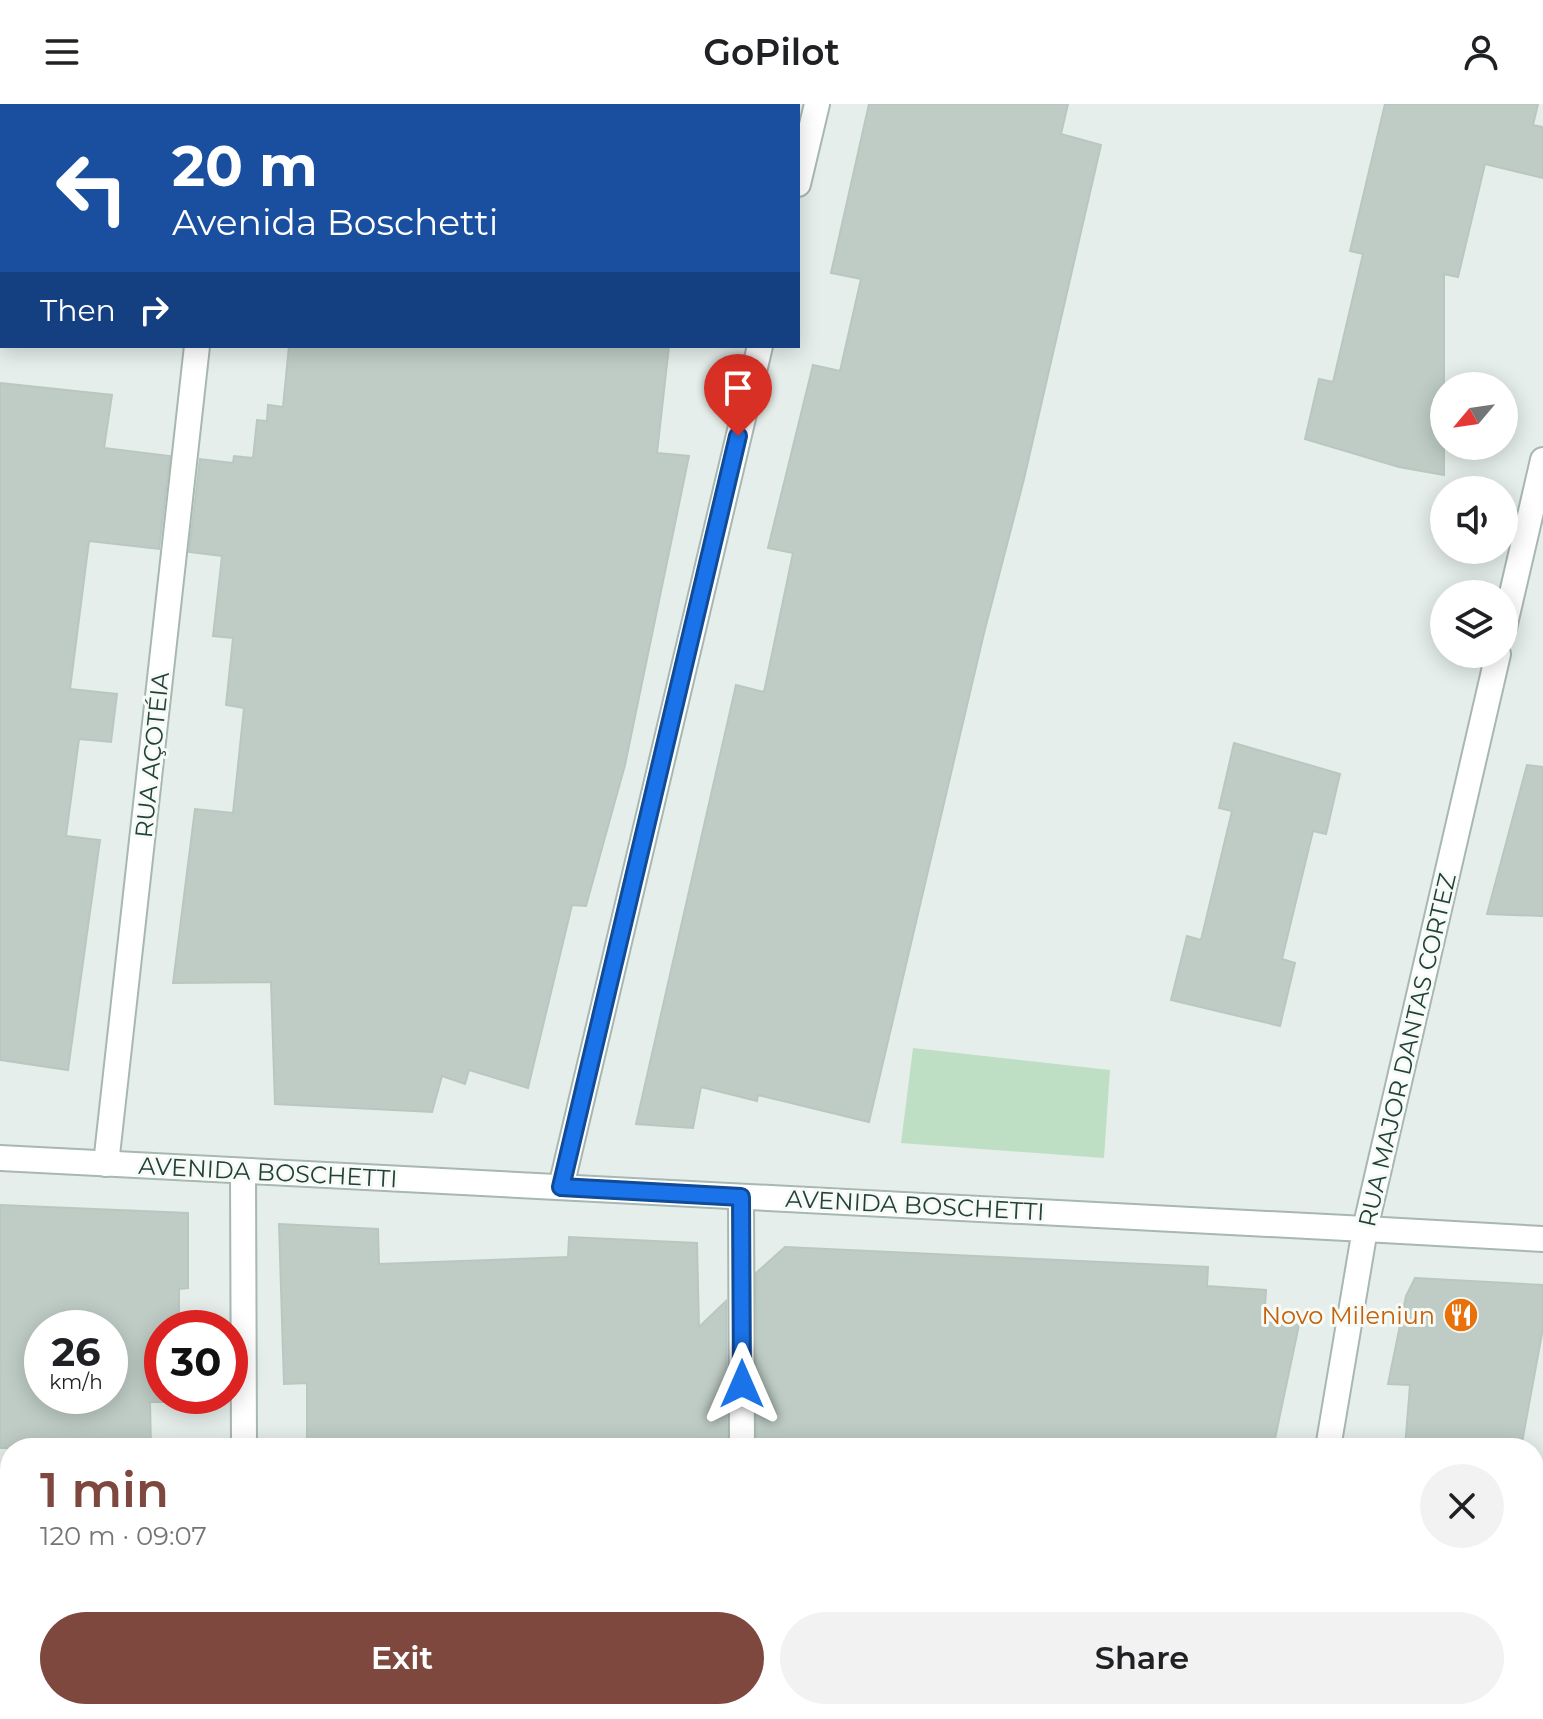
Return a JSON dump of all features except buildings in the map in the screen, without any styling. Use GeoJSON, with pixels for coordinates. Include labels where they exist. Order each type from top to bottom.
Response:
{"type":"FeatureCollection","features":[{"type":"Feature","properties":{"kind":"street"},"geometry":{"type":"LineString","coordinates":[[800,176],[817,104]]}},
{"type":"Feature","properties":{"kind":"street","name":"RUA AÇOTÉIA"},"geometry":{"type":"LineString","coordinates":[[106,1164],[197,348]]}},
{"type":"Feature","properties":{"kind":"street"},"geometry":{"type":"LineString","coordinates":[[561,1187],[760,348]]}},
{"type":"Feature","properties":{"kind":"street"},"geometry":{"type":"LineString","coordinates":[[1515,580],[1543,460]]}},
{"type":"Feature","properties":{"kind":"street","name":"RUA MAJOR DANTAS CORTEZ"},"geometry":{"type":"LineString","coordinates":[[1330,1438],[1365,1229],[1495,668]]}},
{"type":"Feature","properties":{"kind":"street","name":"AVENIDA BOSCHETTI"},"geometry":{"type":"LineString","coordinates":[[0,1158],[1543,1239]]}},
{"type":"Feature","properties":{"kind":"street"},"geometry":{"type":"LineString","coordinates":[[243,1171],[244,1438]]}},
{"type":"Feature","properties":{"kind":"street"},"geometry":{"type":"LineString","coordinates":[[741,1197],[742,1438]]}},
{"type":"Feature","properties":{"kind":"green space"},"geometry":{"type":"Polygon","coordinates":[[[913,1048],[1110,1070],[1104,1158],[901,1143],[913,1048]]]}},
{"type":"Feature","properties":{"kind":"place","name":"Novo Mileniun"},"geometry":{"type":"Point","coordinates":[1461,1315]}},
{"type":"Feature","properties":{"kind":"route"},"geometry":{"type":"LineString","coordinates":[[738,436],[561,1187],[741,1197],[742,1384]]}}]}
